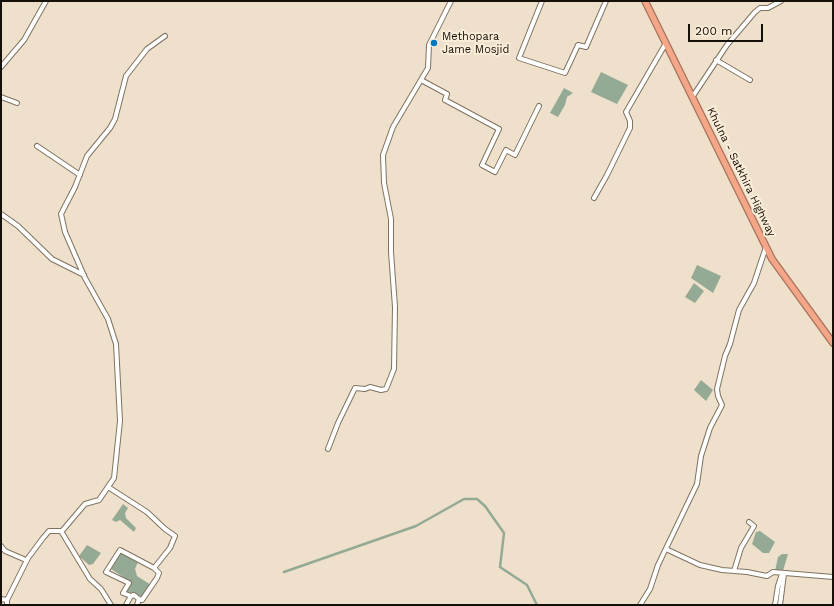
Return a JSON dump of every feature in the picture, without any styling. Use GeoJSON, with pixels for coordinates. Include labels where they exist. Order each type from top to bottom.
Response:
{"type":"FeatureCollection","features":[{"type":"Feature","properties":{"kind":"highway","name":"Khulna - Satkhira Highway"},"geometry":{"type":"LineString","coordinates":[[645,1],[772,259],[833,344]]}},
{"type":"Feature","properties":{"kind":"street"},"geometry":{"type":"LineString","coordinates":[[1,67],[27,35],[46,1]]}},
{"type":"Feature","properties":{"kind":"street"},"geometry":{"type":"LineString","coordinates":[[328,449],[338,423],[355,388],[386,388],[394,369],[395,306],[391,252],[391,219],[384,182],[383,155],[393,128],[429,65],[429,45],[433,32],[451,1]]}},
{"type":"Feature","properties":{"kind":"street"},"geometry":{"type":"LineString","coordinates":[[542,1],[519,58],[565,73],[578,45],[586,46],[606,1]]}},
{"type":"Feature","properties":{"kind":"street"},"geometry":{"type":"LineString","coordinates":[[693,96],[716,60],[755,12],[760,8],[768,8],[781,1]]}},
{"type":"Feature","properties":{"kind":"street"},"geometry":{"type":"LineString","coordinates":[[1,599],[7,603],[26,560],[49,531],[61,531],[85,504],[99,500],[114,478],[120,421],[116,344],[110,324],[84,275],[66,232],[61,214],[80,175],[87,156],[110,128],[115,119],[126,76],[147,49],[165,36]]}},
{"type":"Feature","properties":{"kind":"street"},"geometry":{"type":"LineString","coordinates":[[594,198],[607,176],[630,128],[630,121],[626,112],[666,42]]}},
{"type":"Feature","properties":{"kind":"street"},"geometry":{"type":"LineString","coordinates":[[716,60],[750,80]]}},
{"type":"Feature","properties":{"kind":"street"},"geometry":{"type":"LineString","coordinates":[[421,80],[447,94],[445,100],[499,129],[482,165],[495,172],[506,150],[515,155],[540,106]]}},
{"type":"Feature","properties":{"kind":"street"},"geometry":{"type":"LineString","coordinates":[[1,97],[17,103]]}},
{"type":"Feature","properties":{"kind":"street"},"geometry":{"type":"LineString","coordinates":[[37,146],[80,175]]}},
{"type":"Feature","properties":{"kind":"street"},"geometry":{"type":"LineString","coordinates":[[1,214],[18,226],[52,259],[84,275]]}},
{"type":"Feature","properties":{"kind":"street"},"geometry":{"type":"LineString","coordinates":[[640,605],[650,589],[666,549],[697,484],[702,456],[710,428],[722,405],[717,389],[725,356],[730,344],[739,310],[754,283],[766,247]]}},
{"type":"Feature","properties":{"kind":"street"},"geometry":{"type":"LineString","coordinates":[[108,487],[147,512],[165,529],[176,536],[170,548],[154,568]]}},
{"type":"Feature","properties":{"kind":"street"},"geometry":{"type":"LineString","coordinates":[[734,571],[741,548],[754,526],[749,522]]}},
{"type":"Feature","properties":{"kind":"street"},"geometry":{"type":"LineString","coordinates":[[61,531],[90,579],[101,589],[111,605]]}},
{"type":"Feature","properties":{"kind":"street"},"geometry":{"type":"LineString","coordinates":[[1,546],[5,551],[26,560]]}},
{"type":"Feature","properties":{"kind":"street"},"geometry":{"type":"LineString","coordinates":[[666,549],[700,565],[722,570],[767,576],[773,572],[833,577]]}},
{"type":"Feature","properties":{"kind":"street"},"geometry":{"type":"LineString","coordinates":[[120,550],[154,568],[158,573],[157,578],[142,600],[139,599],[134,595],[131,596],[123,593],[128,583],[106,572],[120,550]]}},
{"type":"Feature","properties":{"kind":"street"},"geometry":{"type":"LineString","coordinates":[[775,605],[778,586],[783,574]]}},
{"type":"Feature","properties":{"kind":"street"},"geometry":{"type":"LineString","coordinates":[[780,605],[783,574]]}},
{"type":"Feature","properties":{"kind":"street"},"geometry":{"type":"LineString","coordinates":[[126,605],[131,596]]}},
{"type":"Feature","properties":{"kind":"street"},"geometry":{"type":"LineString","coordinates":[[137,605],[139,599]]}},
{"type":"Feature","properties":{"kind":"shaded area"},"geometry":{"type":"Polygon","coordinates":[[[601,72],[628,85],[617,104],[591,92],[601,72]]]}},
{"type":"Feature","properties":{"kind":"shaded area"},"geometry":{"type":"Polygon","coordinates":[[[564,88],[573,93],[567,97],[565,105],[558,117],[550,113],[564,88]]]}},
{"type":"Feature","properties":{"kind":"shaded area"},"geometry":{"type":"Polygon","coordinates":[[[697,265],[721,276],[713,293],[691,278],[697,265]]]}},
{"type":"Feature","properties":{"kind":"shaded area"},"geometry":{"type":"Polygon","coordinates":[[[694,283],[704,291],[695,303],[685,297],[694,283]]]}},
{"type":"Feature","properties":{"kind":"shaded area"},"geometry":{"type":"Polygon","coordinates":[[[701,380],[713,390],[706,401],[694,390],[701,380]]]}},
{"type":"Feature","properties":{"kind":"shaded area"},"geometry":{"type":"Polygon","coordinates":[[[123,504],[128,508],[125,513],[126,518],[136,528],[134,532],[120,520],[116,522],[112,520],[123,504]]]}},
{"type":"Feature","properties":{"kind":"shaded area"},"geometry":{"type":"Polygon","coordinates":[[[760,531],[775,542],[769,553],[763,553],[752,544],[756,532],[760,531]]]}},
{"type":"Feature","properties":{"kind":"shaded area"},"geometry":{"type":"Polygon","coordinates":[[[87,545],[101,553],[93,564],[89,565],[79,556],[87,545]]]}},
{"type":"Feature","properties":{"kind":"shaded area"},"geometry":{"type":"Polygon","coordinates":[[[120,553],[138,562],[135,569],[137,576],[151,585],[142,598],[126,591],[131,582],[111,569],[120,553]]]}},
{"type":"Feature","properties":{"kind":"shaded area"},"geometry":{"type":"Polygon","coordinates":[[[782,554],[788,554],[783,571],[775,571],[778,557],[782,554]]]}},
{"type":"Feature","properties":{"kind":"waterway"},"geometry":{"type":"LineString","coordinates":[[284,572],[416,526],[464,499],[477,499],[485,506],[504,533],[500,567],[527,585],[537,605]]}},
{"type":"Feature","properties":{"kind":"place","name":"Methopara Jame Mosjid"},"geometry":{"type":"Point","coordinates":[434,43]}}]}
